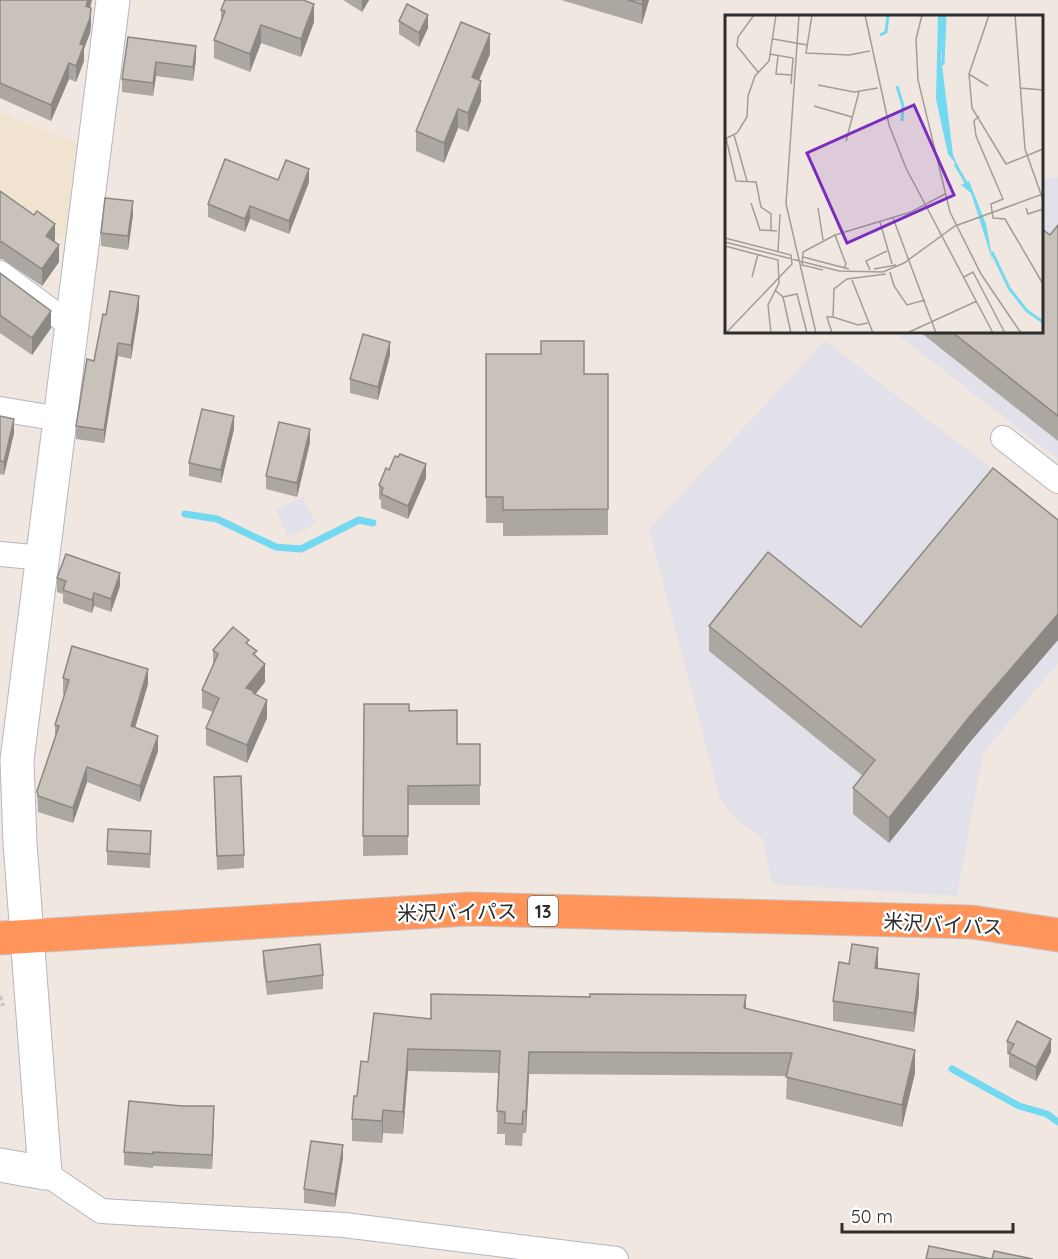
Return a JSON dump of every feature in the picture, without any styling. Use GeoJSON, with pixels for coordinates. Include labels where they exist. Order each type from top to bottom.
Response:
{"type":"FeatureCollection","features":[{"type":"Feature","properties":{"kind":"highway","name":"米沢バイパス"},"geometry":{"type":"LineString","coordinates":[[14,937],[469,909],[972,922],[1058,935]]}},
{"type":"Feature","properties":{"kind":"street"},"geometry":{"type":"LineString","coordinates":[[45,1173],[14,937],[20,843],[17,760],[113,0]]}},
{"type":"Feature","properties":{"kind":"street"},"geometry":{"type":"LineString","coordinates":[[0,273],[73,327]]}},
{"type":"Feature","properties":{"kind":"street"},"geometry":{"type":"LineString","coordinates":[[0,409],[60,419]]}},
{"type":"Feature","properties":{"kind":"street"},"geometry":{"type":"LineString","coordinates":[[1003,438],[1058,481]]}},
{"type":"Feature","properties":{"kind":"street"},"geometry":{"type":"LineString","coordinates":[[0,554],[43,558]]}},
{"type":"Feature","properties":{"kind":"street"},"geometry":{"type":"LineString","coordinates":[[0,1165],[45,1173],[102,1211],[344,1225],[616,1259]]}},
{"type":"Feature","properties":{"kind":"shaded area"},"geometry":{"type":"Polygon","coordinates":[[[0,113],[83,145],[70,245],[0,194],[0,113]]]}},
{"type":"Feature","properties":{"kind":"shaded area"},"geometry":{"type":"Polygon","coordinates":[[[1058,177],[1058,459],[895,333],[1043,333],[1043,179],[1058,177]]]}},
{"type":"Feature","properties":{"kind":"shaded area"},"geometry":{"type":"Polygon","coordinates":[[[825,341],[1058,519],[1058,663],[983,753],[957,896],[772,884],[763,839],[736,819],[720,799],[649,529],[825,341]]]}},
{"type":"Feature","properties":{"kind":"shaded area"},"geometry":{"type":"Polygon","coordinates":[[[303,497],[316,524],[288,537],[276,510],[303,497]]]}},
{"type":"Feature","properties":{"kind":"building"},"geometry":{"type":"Polygon","coordinates":[[[0,0],[88,0],[86,6],[91,8],[90,18],[80,44],[84,45],[76,66],[69,63],[51,105],[0,83],[0,0]]]}},
{"type":"Feature","properties":{"kind":"building"},"geometry":{"type":"Polygon","coordinates":[[[225,0],[303,0],[314,4],[301,39],[261,25],[250,54],[214,40],[225,11],[221,10],[225,0]]]}},
{"type":"Feature","properties":{"kind":"building"},"geometry":{"type":"Polygon","coordinates":[[[628,0],[643,0],[642,4],[628,0]]]}},
{"type":"Feature","properties":{"kind":"building"},"geometry":{"type":"Polygon","coordinates":[[[407,4],[428,15],[419,33],[399,21],[407,4]]]}},
{"type":"Feature","properties":{"kind":"building"},"geometry":{"type":"Polygon","coordinates":[[[461,22],[490,34],[472,77],[481,81],[468,113],[458,109],[444,143],[416,131],[461,22]]]}},
{"type":"Feature","properties":{"kind":"building"},"geometry":{"type":"Polygon","coordinates":[[[128,37],[196,46],[193,67],[156,62],[153,83],[122,79],[128,37]]]}},
{"type":"Feature","properties":{"kind":"building"},"geometry":{"type":"Polygon","coordinates":[[[225,159],[278,180],[286,160],[309,169],[289,221],[250,206],[245,219],[208,204],[225,159]]]}},
{"type":"Feature","properties":{"kind":"building"},"geometry":{"type":"Polygon","coordinates":[[[0,191],[34,215],[37,211],[55,224],[46,236],[59,245],[42,269],[0,242],[0,191]]]}},
{"type":"Feature","properties":{"kind":"building"},"geometry":{"type":"Polygon","coordinates":[[[105,198],[133,201],[128,236],[101,233],[105,198]]]}},
{"type":"Feature","properties":{"kind":"building"},"geometry":{"type":"Polygon","coordinates":[[[1058,225],[1058,416],[953,333],[1043,333],[1043,230],[1050,235],[1058,225]]]}},
{"type":"Feature","properties":{"kind":"building"},"geometry":{"type":"Polygon","coordinates":[[[0,273],[51,311],[32,338],[0,315],[0,273]]]}},
{"type":"Feature","properties":{"kind":"building"},"geometry":{"type":"Polygon","coordinates":[[[110,291],[139,296],[131,345],[118,343],[104,430],[76,426],[87,359],[94,361],[110,291]]]}},
{"type":"Feature","properties":{"kind":"building"},"geometry":{"type":"Polygon","coordinates":[[[363,334],[390,342],[378,387],[350,379],[363,334]]]}},
{"type":"Feature","properties":{"kind":"building"},"geometry":{"type":"Polygon","coordinates":[[[541,341],[584,341],[584,374],[608,374],[608,509],[503,510],[503,497],[486,497],[486,354],[541,354],[541,341]]]}},
{"type":"Feature","properties":{"kind":"building"},"geometry":{"type":"Polygon","coordinates":[[[202,409],[234,416],[221,470],[189,463],[202,409]]]}},
{"type":"Feature","properties":{"kind":"building"},"geometry":{"type":"Polygon","coordinates":[[[0,416],[14,419],[4,462],[0,461],[0,416]]]}},
{"type":"Feature","properties":{"kind":"building"},"geometry":{"type":"Polygon","coordinates":[[[279,422],[310,429],[297,483],[266,476],[279,422]]]}},
{"type":"Feature","properties":{"kind":"building"},"geometry":{"type":"Polygon","coordinates":[[[400,454],[426,464],[408,506],[381,494],[383,488],[379,485],[386,468],[389,470],[395,456],[398,457],[400,454]]]}},
{"type":"Feature","properties":{"kind":"building"},"geometry":{"type":"Polygon","coordinates":[[[993,468],[1058,520],[1058,614],[970,716],[889,818],[853,788],[875,760],[709,626],[768,552],[861,627],[993,468]]]}},
{"type":"Feature","properties":{"kind":"building"},"geometry":{"type":"Polygon","coordinates":[[[66,554],[120,573],[111,599],[94,593],[92,600],[63,590],[66,581],[57,578],[66,554]]]}},
{"type":"Feature","properties":{"kind":"building"},"geometry":{"type":"Polygon","coordinates":[[[233,627],[249,640],[246,643],[257,651],[253,654],[265,664],[246,688],[267,700],[247,745],[206,728],[219,698],[202,690],[218,654],[213,650],[233,627]]]}},
{"type":"Feature","properties":{"kind":"building"},"geometry":{"type":"Polygon","coordinates":[[[72,646],[148,669],[131,726],[158,736],[140,786],[87,767],[73,808],[38,796],[37,791],[59,726],[55,725],[69,680],[63,678],[72,646]]]}},
{"type":"Feature","properties":{"kind":"building"},"geometry":{"type":"Polygon","coordinates":[[[364,704],[409,704],[409,711],[457,710],[457,744],[480,744],[480,785],[408,786],[408,836],[363,836],[364,704]]]}},
{"type":"Feature","properties":{"kind":"building"},"geometry":{"type":"Polygon","coordinates":[[[241,776],[244,855],[217,856],[214,777],[241,776]]]}},
{"type":"Feature","properties":{"kind":"building"},"geometry":{"type":"Polygon","coordinates":[[[108,829],[151,831],[150,854],[107,851],[108,829]]]}},
{"type":"Feature","properties":{"kind":"building"},"geometry":{"type":"Polygon","coordinates":[[[320,944],[323,975],[267,982],[263,951],[320,944]]]}},
{"type":"Feature","properties":{"kind":"building"},"geometry":{"type":"Polygon","coordinates":[[[852,944],[878,948],[875,968],[919,974],[914,1013],[833,1001],[839,962],[849,964],[852,944]]]}},
{"type":"Feature","properties":{"kind":"building"},"geometry":{"type":"Polygon","coordinates":[[[431,994],[590,997],[590,994],[746,995],[744,1008],[915,1050],[902,1105],[786,1077],[792,1053],[529,1052],[526,1111],[523,1111],[522,1124],[505,1123],[505,1112],[497,1111],[500,1051],[408,1049],[403,1112],[383,1110],[382,1121],[352,1119],[361,1061],[368,1062],[374,1013],[431,1019],[431,994]]]}},
{"type":"Feature","properties":{"kind":"building"},"geometry":{"type":"Polygon","coordinates":[[[1017,1021],[1051,1039],[1036,1067],[1009,1053],[1014,1044],[1007,1041],[1017,1021]]]}},
{"type":"Feature","properties":{"kind":"building"},"geometry":{"type":"Polygon","coordinates":[[[129,1101],[182,1106],[214,1106],[212,1155],[124,1152],[129,1101]]]}},
{"type":"Feature","properties":{"kind":"building"},"geometry":{"type":"Polygon","coordinates":[[[311,1141],[343,1145],[335,1194],[304,1189],[311,1141]]]}},
{"type":"Feature","properties":{"kind":"building"},"geometry":{"type":"Polygon","coordinates":[[[929,1246],[992,1259],[926,1259],[929,1246]]]}},
{"type":"Feature","properties":{"kind":"building"},"geometry":{"type":"Polygon","coordinates":[[[994,1251],[1033,1259],[992,1259],[994,1251]]]}},
{"type":"Feature","properties":{"kind":"waterway"},"geometry":{"type":"LineString","coordinates":[[185,514],[217,519],[276,547],[301,549],[359,520],[373,523]]}},
{"type":"Feature","properties":{"kind":"waterway"},"geometry":{"type":"LineString","coordinates":[[952,1069],[1019,1106],[1047,1114],[1058,1122]]}}]}
